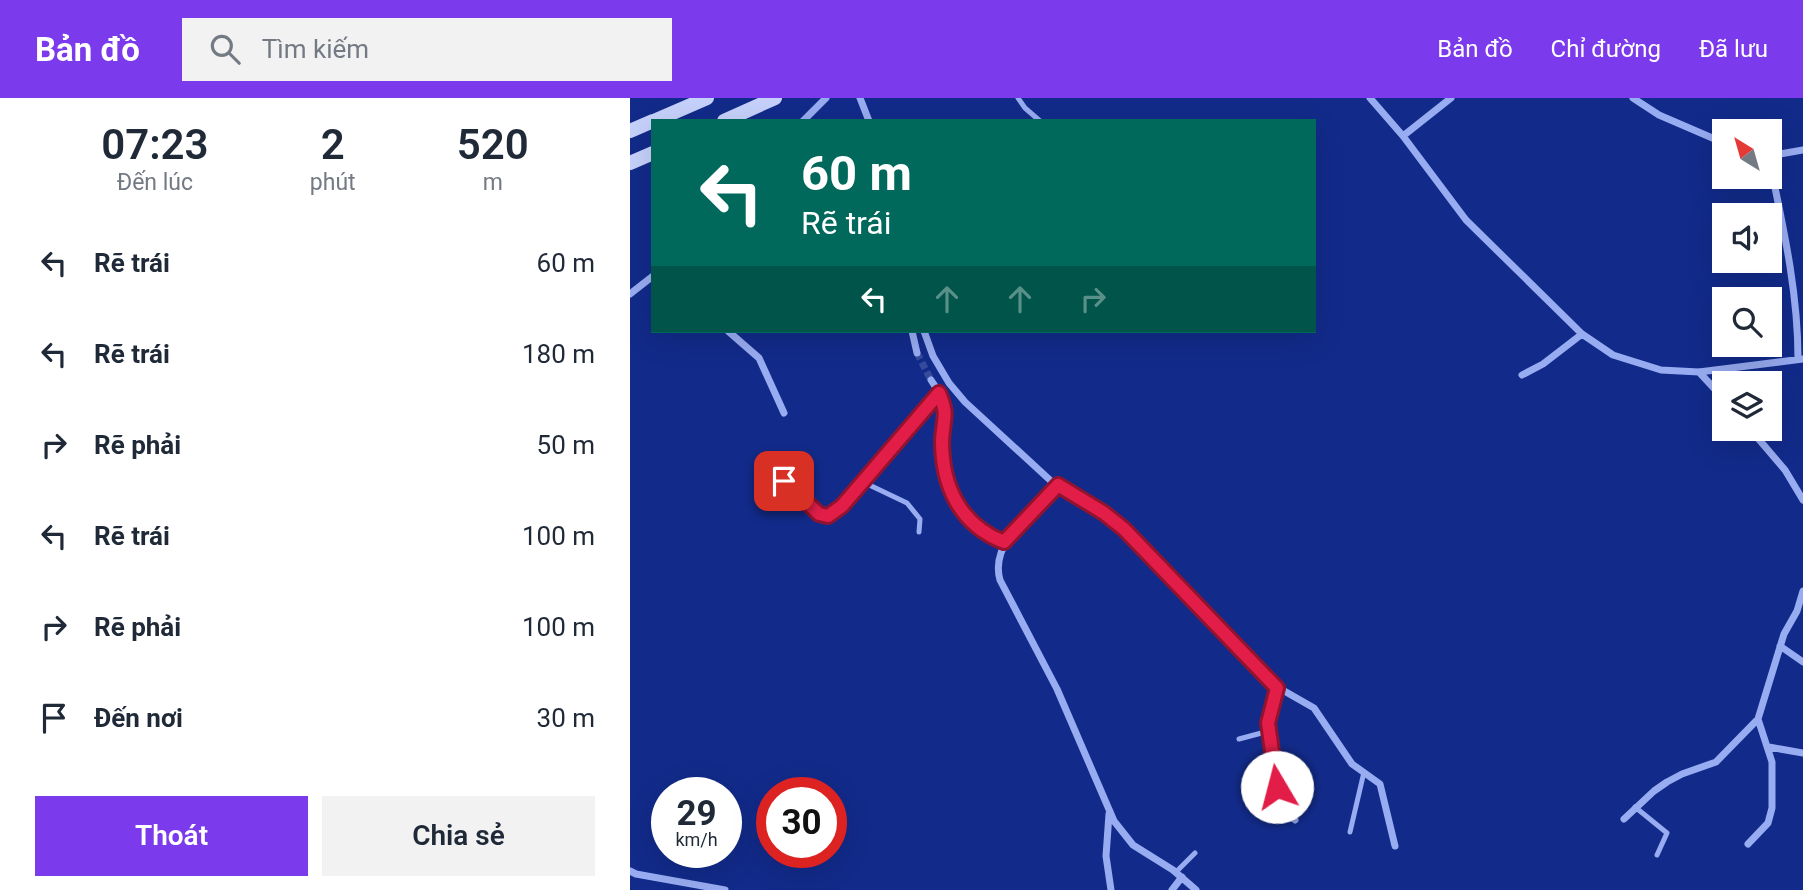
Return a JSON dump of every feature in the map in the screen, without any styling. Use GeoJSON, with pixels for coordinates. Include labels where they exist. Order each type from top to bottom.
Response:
{"type":"FeatureCollection","features":[{"type":"Feature","properties":{"kind":"main road"},"geometry":{"type":"LineString","coordinates":[[658,119],[707,98]]}},
{"type":"Feature","properties":{"kind":"main road"},"geometry":{"type":"LineString","coordinates":[[728,119],[775,98]]}},
{"type":"Feature","properties":{"kind":"main road"},"geometry":{"type":"LineString","coordinates":[[630,131],[651,122]]}},
{"type":"Feature","properties":{"kind":"main road"},"geometry":{"type":"LineString","coordinates":[[630,163],[651,154]]}},
{"type":"Feature","properties":{"kind":"street"},"geometry":{"type":"LineString","coordinates":[[805,119],[826,98]]}},
{"type":"Feature","properties":{"kind":"street"},"geometry":{"type":"LineString","coordinates":[[860,98],[868,119]]}},
{"type":"Feature","properties":{"kind":"street"},"geometry":{"type":"LineString","coordinates":[[1370,98],[1403,136],[1466,220],[1583,334],[1614,355],[1661,370],[1699,372],[1801,359],[1795,296],[1775,189]]}},
{"type":"Feature","properties":{"kind":"street"},"geometry":{"type":"LineString","coordinates":[[1403,136],[1451,98]]}},
{"type":"Feature","properties":{"kind":"street"},"geometry":{"type":"LineString","coordinates":[[1633,98],[1659,115],[1712,138]]}},
{"type":"Feature","properties":{"kind":"street"},"geometry":{"type":"LineString","coordinates":[[1782,155],[1803,150]]}},
{"type":"Feature","properties":{"kind":"street"},"geometry":{"type":"LineString","coordinates":[[630,294],[651,278]]}},
{"type":"Feature","properties":{"kind":"street"},"geometry":{"type":"LineString","coordinates":[[731,333],[759,358],[784,413]]}},
{"type":"Feature","properties":{"kind":"street"},"geometry":{"type":"LineString","coordinates":[[912,333],[917,353]]}},
{"type":"Feature","properties":{"kind":"street"},"geometry":{"type":"LineString","coordinates":[[925,333],[933,356],[949,383],[965,402],[1058,485],[1104,513],[1124,529],[1277,688],[1314,708],[1344,755],[1375,779],[1383,790],[1395,846]]}},
{"type":"Feature","properties":{"kind":"street"},"geometry":{"type":"LineString","coordinates":[[1522,375],[1543,364],[1583,334]]}},
{"type":"Feature","properties":{"kind":"street"},"geometry":{"type":"LineString","coordinates":[[1699,372],[1712,386]]}},
{"type":"Feature","properties":{"kind":"street"},"geometry":{"type":"LineString","coordinates":[[931,380],[946,408],[942,440],[947,485],[966,515],[984,532],[1004,542]]}},
{"type":"Feature","properties":{"kind":"street"},"geometry":{"type":"LineString","coordinates":[[784,481],[819,514],[828,516],[842,506],[939,393]]}},
{"type":"Feature","properties":{"kind":"street"},"geometry":{"type":"LineString","coordinates":[[1760,441],[1785,470],[1803,500]]}},
{"type":"Feature","properties":{"kind":"street"},"geometry":{"type":"LineString","coordinates":[[1058,485],[1004,542],[996,567],[1000,580],[1057,689],[1122,834],[1133,845],[1179,874],[1196,890]]}},
{"type":"Feature","properties":{"kind":"street"},"geometry":{"type":"LineString","coordinates":[[1624,819],[1654,791],[1682,774],[1716,762],[1758,719],[1772,681],[1780,646],[1797,611],[1803,591]]}},
{"type":"Feature","properties":{"kind":"street"},"geometry":{"type":"LineString","coordinates":[[1780,646],[1803,662]]}},
{"type":"Feature","properties":{"kind":"street"},"geometry":{"type":"LineString","coordinates":[[1277,688],[1270,708],[1269,731],[1280,801],[1284,810],[1295,820]]}},
{"type":"Feature","properties":{"kind":"street"},"geometry":{"type":"LineString","coordinates":[[1748,844],[1768,823],[1772,808],[1772,762],[1758,719]]}},
{"type":"Feature","properties":{"kind":"street"},"geometry":{"type":"LineString","coordinates":[[1769,747],[1803,753]]}},
{"type":"Feature","properties":{"kind":"street"},"geometry":{"type":"LineString","coordinates":[[1110,811],[1106,856],[1111,890]]}},
{"type":"Feature","properties":{"kind":"street"},"geometry":{"type":"LineString","coordinates":[[630,871],[725,890]]}},
{"type":"Feature","properties":{"kind":"street"},"geometry":{"type":"LineString","coordinates":[[1172,890],[1179,874]]}},
{"type":"Feature","properties":{"kind":"lane"},"geometry":{"type":"LineString","coordinates":[[1018,98],[1037,119]]}},
{"type":"Feature","properties":{"kind":"lane"},"geometry":{"type":"LineString","coordinates":[[863,482],[907,503],[920,519],[919,532]]}},
{"type":"Feature","properties":{"kind":"lane"},"geometry":{"type":"LineString","coordinates":[[1239,739],[1269,731]]}},
{"type":"Feature","properties":{"kind":"lane"},"geometry":{"type":"LineString","coordinates":[[1350,832],[1364,772]]}},
{"type":"Feature","properties":{"kind":"lane"},"geometry":{"type":"LineString","coordinates":[[1635,807],[1667,833],[1657,855]]}},
{"type":"Feature","properties":{"kind":"lane"},"geometry":{"type":"LineString","coordinates":[[1179,874],[1195,853]]}},
{"type":"Feature","properties":{"kind":"tunnel"},"geometry":{"type":"LineString","coordinates":[[917,353],[931,380]]}},
{"type":"Feature","properties":{"kind":"route"},"geometry":{"type":"LineString","coordinates":[[784,481],[819,514],[828,516],[842,506],[939,393],[946,408],[942,440],[947,485],[966,515],[984,532],[1004,542],[1058,485],[1104,513],[1124,529],[1277,688],[1268,723],[1277,787]]}}]}
